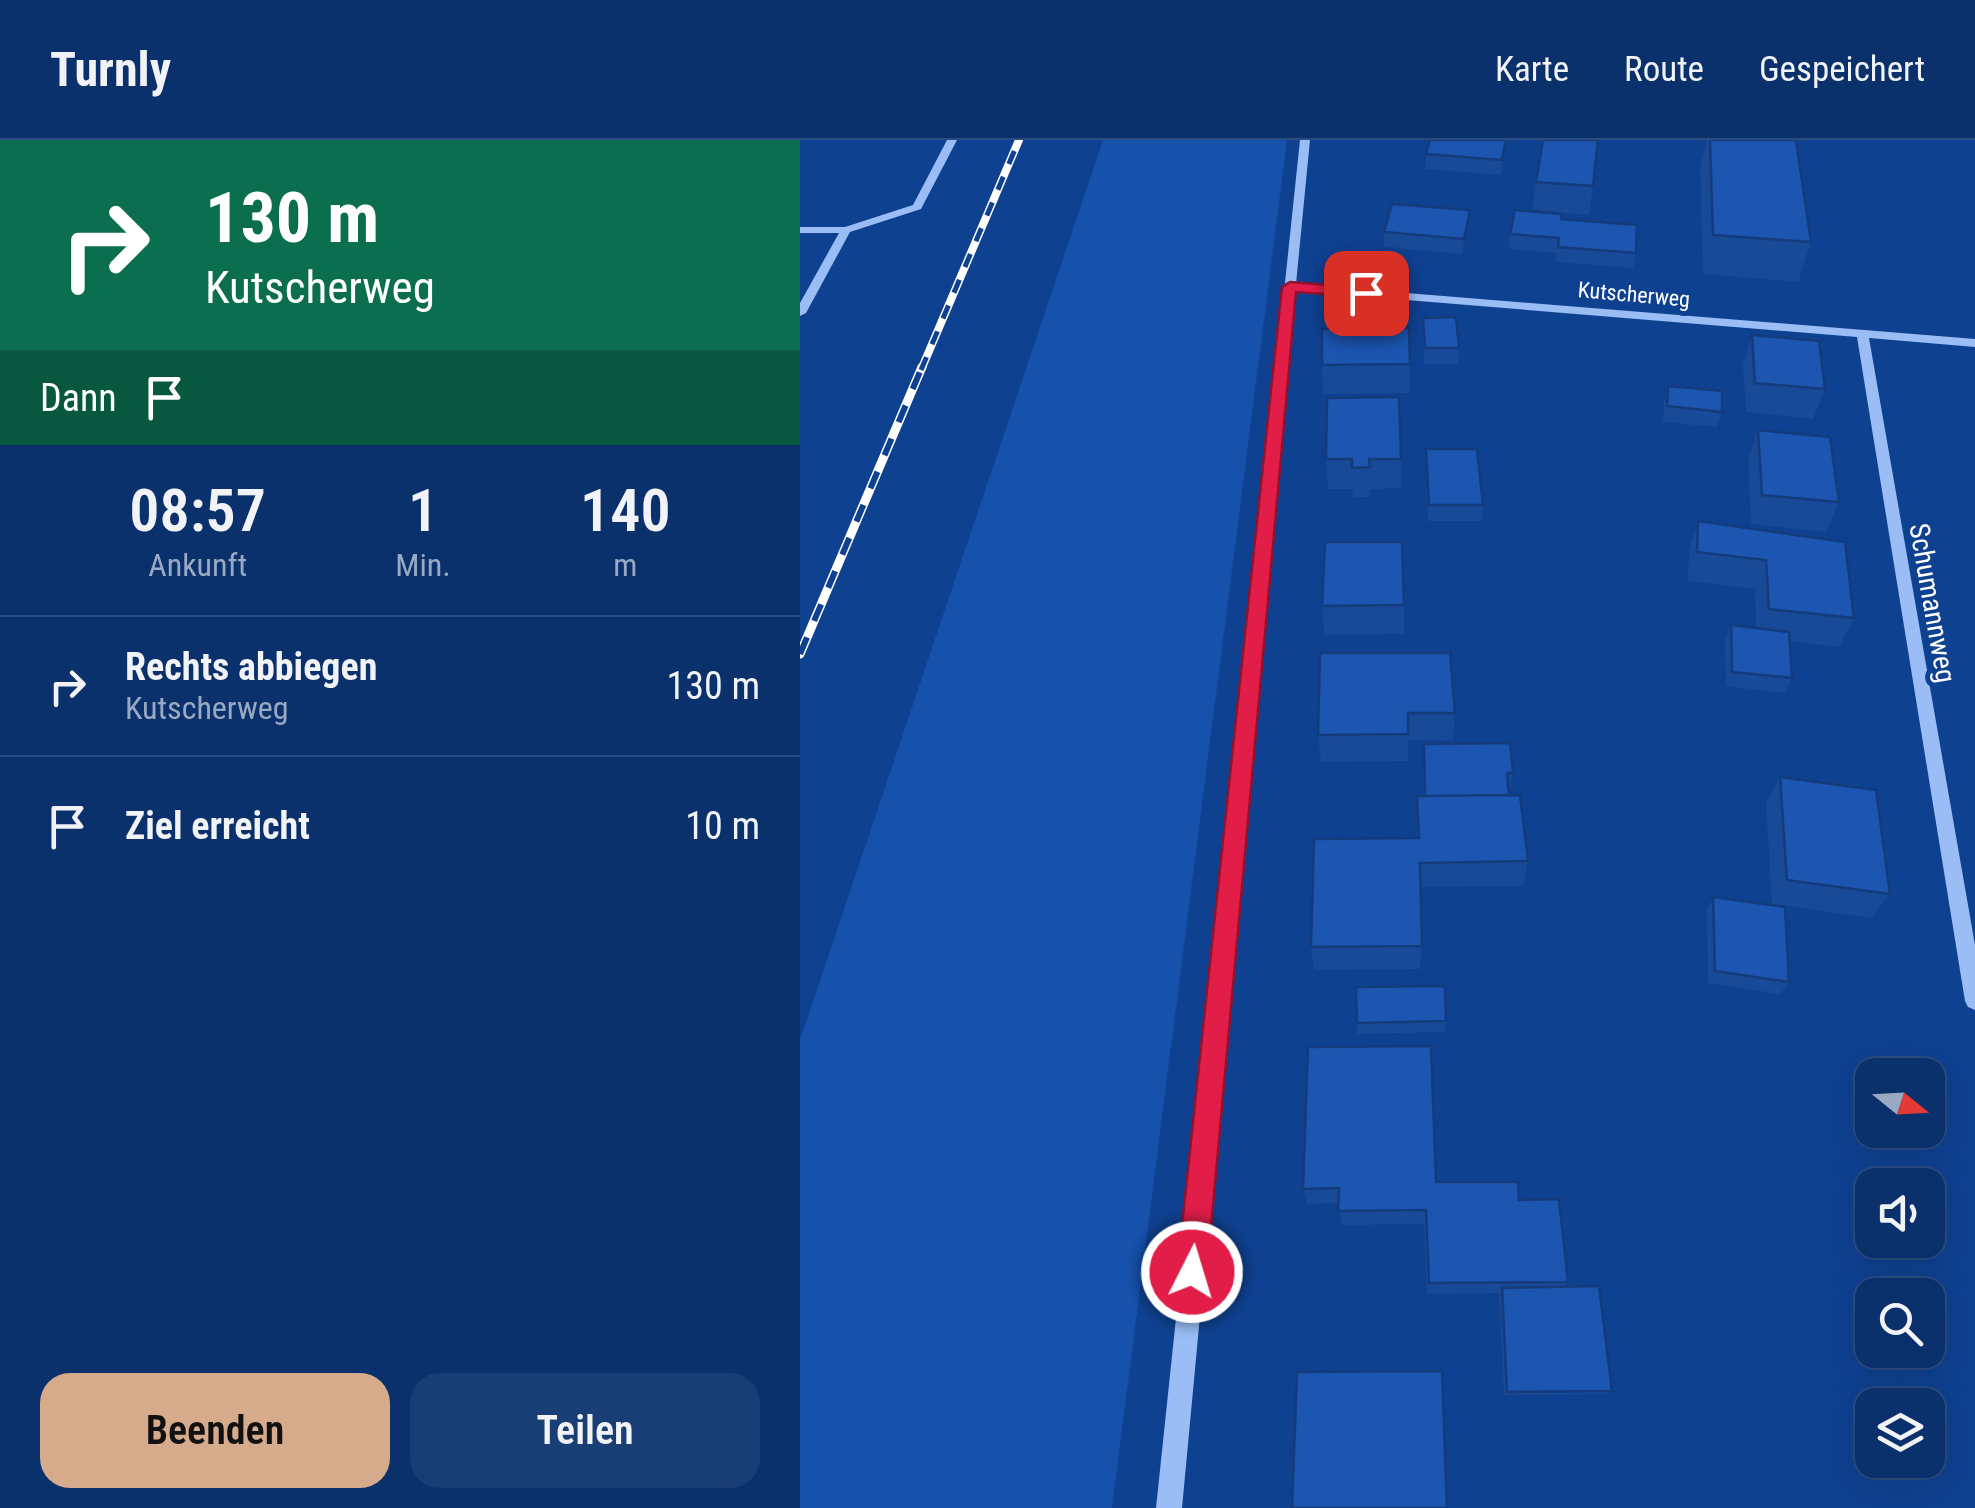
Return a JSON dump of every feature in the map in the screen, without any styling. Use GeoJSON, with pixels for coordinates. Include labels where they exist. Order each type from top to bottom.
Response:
{"type":"FeatureCollection","features":[{"type":"Feature","properties":{"kind":"street"},"geometry":{"type":"LineString","coordinates":[[800,230],[846,230],[917,208],[952,140]]}},
{"type":"Feature","properties":{"kind":"street"},"geometry":{"type":"LineString","coordinates":[[1168,1508],[1304,140]]}},
{"type":"Feature","properties":{"kind":"street"},"geometry":{"type":"LineString","coordinates":[[800,313],[846,230]]}},
{"type":"Feature","properties":{"kind":"street","name":"Kutscherweg"},"geometry":{"type":"LineString","coordinates":[[1290,287],[1975,343]]}},
{"type":"Feature","properties":{"kind":"street","name":"Schumannweg"},"geometry":{"type":"LineString","coordinates":[[1862,332],[1975,1001]]}},
{"type":"Feature","properties":{"kind":"shaded area"},"geometry":{"type":"Polygon","coordinates":[[[1103,140],[1287,140],[1112,1508],[800,1508],[800,1040],[1103,140]]]}},
{"type":"Feature","properties":{"kind":"building"},"geometry":{"type":"Polygon","coordinates":[[[1430,140],[1506,140],[1502,160],[1426,154],[1430,140]]]}},
{"type":"Feature","properties":{"kind":"building"},"geometry":{"type":"Polygon","coordinates":[[[1543,140],[1598,140],[1593,186],[1536,182],[1543,140]]]}},
{"type":"Feature","properties":{"kind":"building"},"geometry":{"type":"Polygon","coordinates":[[[1710,140],[1796,140],[1811,242],[1713,235],[1710,140]]]}},
{"type":"Feature","properties":{"kind":"building"},"geometry":{"type":"Polygon","coordinates":[[[1392,204],[1470,210],[1464,239],[1384,232],[1392,204]]]}},
{"type":"Feature","properties":{"kind":"building"},"geometry":{"type":"Polygon","coordinates":[[[1515,210],[1562,214],[1561,219],[1637,225],[1636,253],[1558,247],[1559,238],[1510,234],[1515,210]]]}},
{"type":"Feature","properties":{"kind":"building"},"geometry":{"type":"Polygon","coordinates":[[[1456,317],[1459,348],[1425,348],[1423,318],[1456,317]]]}},
{"type":"Feature","properties":{"kind":"building"},"geometry":{"type":"Polygon","coordinates":[[[1409,328],[1410,364],[1322,365],[1322,329],[1409,328]]]}},
{"type":"Feature","properties":{"kind":"building"},"geometry":{"type":"Polygon","coordinates":[[[1752,335],[1819,341],[1825,389],[1755,383],[1752,335]]]}},
{"type":"Feature","properties":{"kind":"building"},"geometry":{"type":"Polygon","coordinates":[[[1668,386],[1722,391],[1722,412],[1667,406],[1668,386]]]}},
{"type":"Feature","properties":{"kind":"building"},"geometry":{"type":"Polygon","coordinates":[[[1399,397],[1401,459],[1369,459],[1370,467],[1352,468],[1352,459],[1326,459],[1327,398],[1399,397]]]}},
{"type":"Feature","properties":{"kind":"building"},"geometry":{"type":"Polygon","coordinates":[[[1758,430],[1830,437],[1839,502],[1762,495],[1758,430]]]}},
{"type":"Feature","properties":{"kind":"building"},"geometry":{"type":"Polygon","coordinates":[[[1426,449],[1477,449],[1483,505],[1429,505],[1426,449]]]}},
{"type":"Feature","properties":{"kind":"building"},"geometry":{"type":"Polygon","coordinates":[[[1698,521],[1845,542],[1854,618],[1769,609],[1766,560],[1697,552],[1698,521]]]}},
{"type":"Feature","properties":{"kind":"building"},"geometry":{"type":"Polygon","coordinates":[[[1325,542],[1402,542],[1404,605],[1322,606],[1325,542]]]}},
{"type":"Feature","properties":{"kind":"building"},"geometry":{"type":"Polygon","coordinates":[[[1731,625],[1789,632],[1792,678],[1732,672],[1731,625]]]}},
{"type":"Feature","properties":{"kind":"building"},"geometry":{"type":"Polygon","coordinates":[[[1320,653],[1450,653],[1455,713],[1408,713],[1408,734],[1318,735],[1320,653]]]}},
{"type":"Feature","properties":{"kind":"building"},"geometry":{"type":"Polygon","coordinates":[[[1510,743],[1513,773],[1507,773],[1509,795],[1425,796],[1424,744],[1510,743]]]}},
{"type":"Feature","properties":{"kind":"building"},"geometry":{"type":"Polygon","coordinates":[[[1780,777],[1876,790],[1890,894],[1787,880],[1780,777]]]}},
{"type":"Feature","properties":{"kind":"building"},"geometry":{"type":"Polygon","coordinates":[[[1520,795],[1528,861],[1420,863],[1422,946],[1311,947],[1314,839],[1419,838],[1417,796],[1520,795]]]}},
{"type":"Feature","properties":{"kind":"building"},"geometry":{"type":"Polygon","coordinates":[[[1713,897],[1785,907],[1789,982],[1715,971],[1713,897]]]}},
{"type":"Feature","properties":{"kind":"building"},"geometry":{"type":"Polygon","coordinates":[[[1445,986],[1446,1021],[1357,1023],[1356,987],[1445,986]]]}},
{"type":"Feature","properties":{"kind":"building"},"geometry":{"type":"Polygon","coordinates":[[[1431,1046],[1436,1182],[1518,1182],[1519,1200],[1559,1199],[1568,1282],[1429,1283],[1426,1210],[1338,1211],[1339,1188],[1303,1189],[1308,1047],[1431,1046]]]}},
{"type":"Feature","properties":{"kind":"building"},"geometry":{"type":"Polygon","coordinates":[[[1599,1286],[1612,1391],[1507,1392],[1502,1288],[1599,1286]]]}},
{"type":"Feature","properties":{"kind":"building"},"geometry":{"type":"Polygon","coordinates":[[[1442,1371],[1447,1508],[1292,1508],[1297,1372],[1442,1371]]]}},
{"type":"Feature","properties":{"kind":"railway"},"geometry":{"type":"LineString","coordinates":[[921,370],[1019,140]]}},
{"type":"Feature","properties":{"kind":"railway"},"geometry":{"type":"LineString","coordinates":[[800,654],[922,367]]}},
{"type":"Feature","properties":{"kind":"route"},"geometry":{"type":"LineString","coordinates":[[1192,1272],[1290,287],[1366,293]]}}]}
